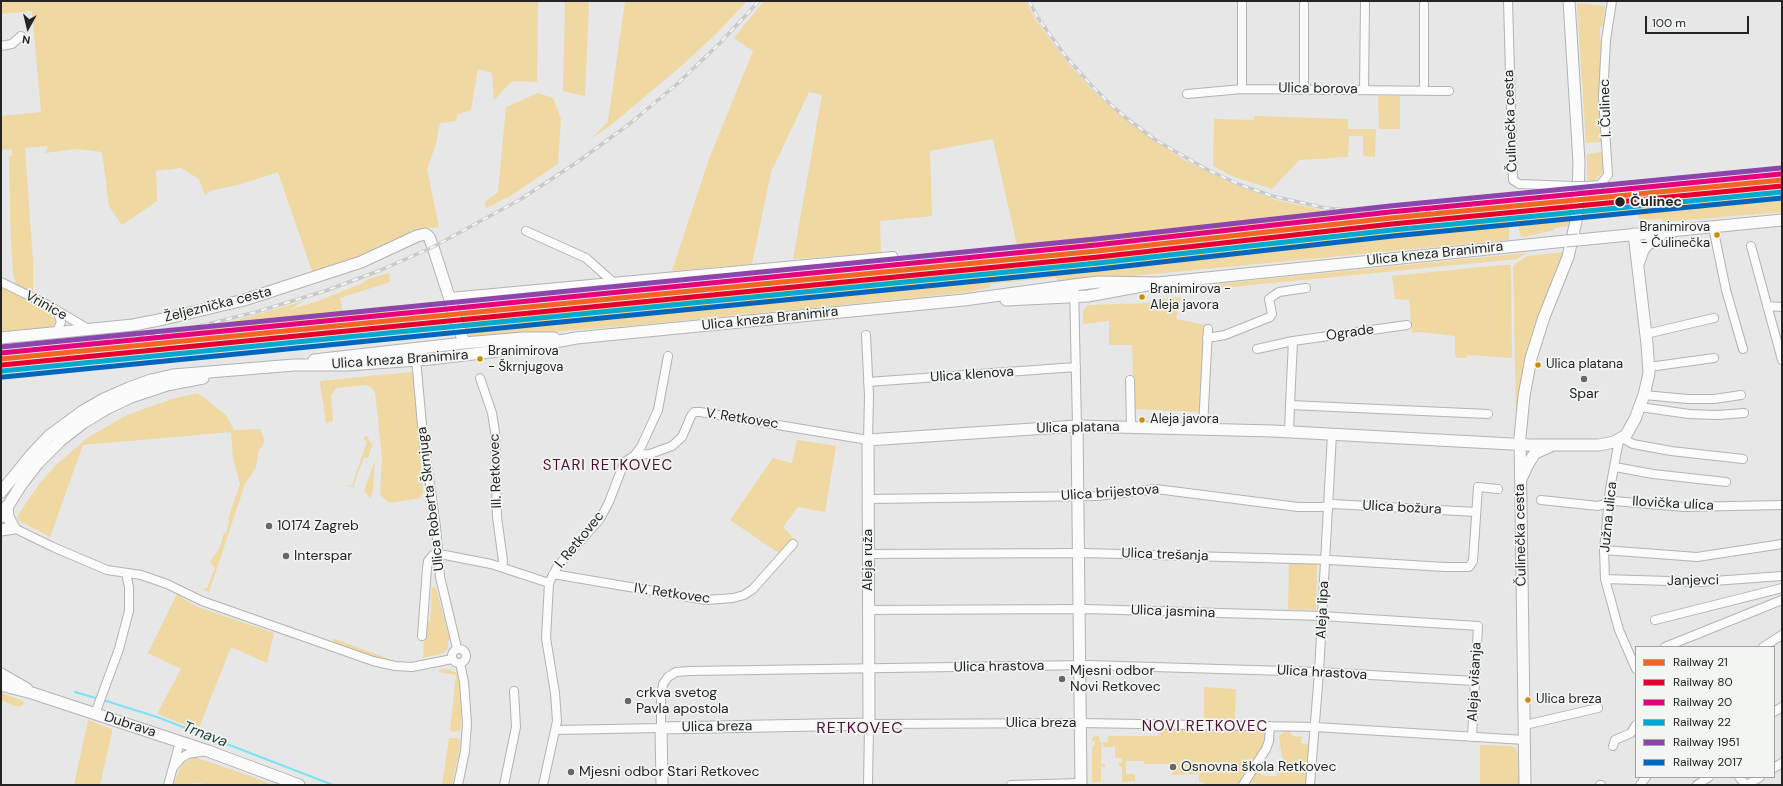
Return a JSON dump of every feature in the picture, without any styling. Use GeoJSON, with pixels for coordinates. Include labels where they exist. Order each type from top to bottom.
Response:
{"type":"FeatureCollection","features":[{"type":"Feature","properties":{"kind":"main road","name":"Čulinečka cesta"},"geometry":{"type":"LineString","coordinates":[[1525,785],[1520,445],[1524,396],[1531,358],[1542,324],[1568,257],[1576,222],[1579,162],[1569,1]]}},
{"type":"Feature","properties":{"kind":"main road","name":"Ulica kneza Branimira"},"geometry":{"type":"LineString","coordinates":[[964,300],[1074,297],[1100,294],[1158,283],[1782,220]]}},
{"type":"Feature","properties":{"kind":"main road"},"geometry":{"type":"LineString","coordinates":[[1638,266],[1643,250],[1650,242],[1665,231]]}},
{"type":"Feature","properties":{"kind":"main road","name":"Željeznička cesta"},"geometry":{"type":"LineString","coordinates":[[1,338],[91,330],[164,319],[258,296],[361,262],[417,236],[425,234],[428,235],[431,242],[450,297]]}},
{"type":"Feature","properties":{"kind":"main road","name":"Južna ulica"},"geometry":{"type":"LineString","coordinates":[[1621,439],[1629,430],[1640,407],[1644,395],[1649,367],[1634,234]]}},
{"type":"Feature","properties":{"kind":"main road","name":"Ulica kneza Branimira"},"geometry":{"type":"LineString","coordinates":[[1,492],[49,436],[83,411],[104,399],[129,388],[158,378],[187,373],[221,372],[294,365],[347,365],[417,360],[523,348],[576,338],[964,300],[1098,282],[1158,283]]}},
{"type":"Feature","properties":{"kind":"main road"},"geometry":{"type":"LineString","coordinates":[[450,297],[464,343]]}},
{"type":"Feature","properties":{"kind":"main road","name":"Ulica kneza Branimira"},"geometry":{"type":"LineString","coordinates":[[294,365],[328,358],[464,343],[523,338],[576,338]]}},
{"type":"Feature","properties":{"kind":"main road","name":"Ulica kneza Branimira"},"geometry":{"type":"LineString","coordinates":[[1,517],[38,463],[61,440],[83,423],[106,409],[152,389],[204,378],[221,372]]}},
{"type":"Feature","properties":{"kind":"main road","name":"Ulica platana"},"geometry":{"type":"LineString","coordinates":[[868,440],[1077,426],[1203,428],[1520,445]]}},
{"type":"Feature","properties":{"kind":"main road"},"geometry":{"type":"LineString","coordinates":[[1077,426],[1081,784]]}},
{"type":"Feature","properties":{"kind":"main road"},"geometry":{"type":"LineString","coordinates":[[1520,445],[1599,445],[1621,439]]}},
{"type":"Feature","properties":{"kind":"main road","name":"Aleja ruža"},"geometry":{"type":"LineString","coordinates":[[868,440],[868,724]]}},
{"type":"Feature","properties":{"kind":"main road"},"geometry":{"type":"LineString","coordinates":[[1521,480],[1535,453],[1541,449],[1553,446]]}},
{"type":"Feature","properties":{"kind":"main road"},"geometry":{"type":"LineString","coordinates":[[1,530],[14,528],[8,517],[8,505]]}},
{"type":"Feature","properties":{"kind":"main road"},"geometry":{"type":"LineString","coordinates":[[1,674],[32,693]]}},
{"type":"Feature","properties":{"kind":"main road"},"geometry":{"type":"LineString","coordinates":[[1,685],[32,693]]}},
{"type":"Feature","properties":{"kind":"main road","name":"Dubrava"},"geometry":{"type":"LineString","coordinates":[[32,693],[208,751],[280,782],[299,785]]}},
{"type":"Feature","properties":{"kind":"main road","name":"Ulica breza"},"geometry":{"type":"LineString","coordinates":[[661,728],[868,724]]}},
{"type":"Feature","properties":{"kind":"main road"},"geometry":{"type":"LineString","coordinates":[[661,728],[662,785]]}},
{"type":"Feature","properties":{"kind":"street"},"geometry":{"type":"LineString","coordinates":[[1242,1],[1242,88]]}},
{"type":"Feature","properties":{"kind":"street"},"geometry":{"type":"LineString","coordinates":[[1304,1],[1304,89]]}},
{"type":"Feature","properties":{"kind":"street"},"geometry":{"type":"LineString","coordinates":[[1364,90],[1365,1]]}},
{"type":"Feature","properties":{"kind":"street"},"geometry":{"type":"LineString","coordinates":[[1424,1],[1424,90]]}},
{"type":"Feature","properties":{"kind":"street","name":"Čulinečka cesta"},"geometry":{"type":"LineString","coordinates":[[1508,1],[1513,180],[1519,184],[1573,186]]}},
{"type":"Feature","properties":{"kind":"street","name":"I. Čulinec"},"geometry":{"type":"LineString","coordinates":[[1573,186],[1600,185],[1608,175],[1603,97],[1606,40],[1612,1]]}},
{"type":"Feature","properties":{"kind":"street"},"geometry":{"type":"LineString","coordinates":[[1,46],[12,44],[21,36]]}},
{"type":"Feature","properties":{"kind":"street","name":"Ulica borova"},"geometry":{"type":"LineString","coordinates":[[1187,94],[1242,88],[1449,91]]}},
{"type":"Feature","properties":{"kind":"street"},"geometry":{"type":"LineString","coordinates":[[1713,227],[1726,290],[1743,349]]}},
{"type":"Feature","properties":{"kind":"street"},"geometry":{"type":"LineString","coordinates":[[526,231],[586,258],[613,282]]}},
{"type":"Feature","properties":{"kind":"street"},"geometry":{"type":"LineString","coordinates":[[1751,246],[1782,360]]}},
{"type":"Feature","properties":{"kind":"street"},"geometry":{"type":"LineString","coordinates":[[450,297],[893,256]]}},
{"type":"Feature","properties":{"kind":"street","name":"Vrinice"},"geometry":{"type":"LineString","coordinates":[[1,282],[91,330]]}},
{"type":"Feature","properties":{"kind":"street"},"geometry":{"type":"LineString","coordinates":[[1074,285],[1077,426]]}},
{"type":"Feature","properties":{"kind":"street"},"geometry":{"type":"LineString","coordinates":[[1207,338],[1225,335],[1270,317],[1272,314],[1269,299],[1279,292],[1306,288]]}},
{"type":"Feature","properties":{"kind":"street"},"geometry":{"type":"LineString","coordinates":[[1767,306],[1782,307]]}},
{"type":"Feature","properties":{"kind":"street"},"geometry":{"type":"LineString","coordinates":[[53,334],[58,328],[60,322],[57,311]]}},
{"type":"Feature","properties":{"kind":"street"},"geometry":{"type":"LineString","coordinates":[[1646,334],[1714,318]]}},
{"type":"Feature","properties":{"kind":"street","name":"Ograde"},"geometry":{"type":"LineString","coordinates":[[1257,349],[1293,341],[1407,325]]}},
{"type":"Feature","properties":{"kind":"street"},"geometry":{"type":"LineString","coordinates":[[1203,428],[1208,329]]}},
{"type":"Feature","properties":{"kind":"street","name":"Aleja ruža"},"geometry":{"type":"LineString","coordinates":[[866,334],[868,440]]}},
{"type":"Feature","properties":{"kind":"street"},"geometry":{"type":"LineString","coordinates":[[1289,432],[1293,341]]}},
{"type":"Feature","properties":{"kind":"street","name":"Ulica Roberta Škrnjuga"},"geometry":{"type":"LineString","coordinates":[[415,348],[423,436],[442,586],[457,648]]}},
{"type":"Feature","properties":{"kind":"street","name":"I. Retkovec"},"geometry":{"type":"LineString","coordinates":[[542,785],[556,730],[555,693],[546,638],[549,583],[557,567],[600,519],[609,502],[622,468],[626,461],[635,455],[641,447],[658,410],[668,356]]}},
{"type":"Feature","properties":{"kind":"street"},"geometry":{"type":"LineString","coordinates":[[1649,367],[1714,358]]}},
{"type":"Feature","properties":{"kind":"street","name":"Ulica klenova"},"geometry":{"type":"LineString","coordinates":[[868,382],[1076,367]]}},
{"type":"Feature","properties":{"kind":"street","name":"III. Retkovec"},"geometry":{"type":"LineString","coordinates":[[480,378],[492,413],[495,432],[497,517],[502,567]]}},
{"type":"Feature","properties":{"kind":"street"},"geometry":{"type":"LineString","coordinates":[[1130,380],[1132,427]]}},
{"type":"Feature","properties":{"kind":"street"},"geometry":{"type":"LineString","coordinates":[[1644,395],[1688,399],[1714,399],[1741,395]]}},
{"type":"Feature","properties":{"kind":"street"},"geometry":{"type":"LineString","coordinates":[[1290,405],[1488,414]]}},
{"type":"Feature","properties":{"kind":"street"},"geometry":{"type":"LineString","coordinates":[[1640,407],[1688,414],[1718,415],[1744,413]]}},
{"type":"Feature","properties":{"kind":"street","name":"V. Retkovec"},"geometry":{"type":"LineString","coordinates":[[635,455],[650,454],[672,446],[682,437],[694,412],[868,440]]}},
{"type":"Feature","properties":{"kind":"street","name":"Aleja lipa"},"geometry":{"type":"LineString","coordinates":[[1310,785],[1319,672],[1332,434]]}},
{"type":"Feature","properties":{"kind":"street"},"geometry":{"type":"LineString","coordinates":[[1621,439],[1632,444],[1671,451],[1743,459]]}},
{"type":"Feature","properties":{"kind":"street","name":"Južna ulica"},"geometry":{"type":"LineString","coordinates":[[1621,439],[1608,502],[1604,550],[1605,579],[1611,607],[1634,659]]}},
{"type":"Feature","properties":{"kind":"street"},"geometry":{"type":"LineString","coordinates":[[1615,467],[1659,475],[1726,482]]}},
{"type":"Feature","properties":{"kind":"street"},"geometry":{"type":"LineString","coordinates":[[1476,512],[1478,487],[1498,489]]}},
{"type":"Feature","properties":{"kind":"street","name":"Ulica brijestova"},"geometry":{"type":"LineString","coordinates":[[868,499],[1107,496],[1156,489],[1298,507],[1327,506]]}},
{"type":"Feature","properties":{"kind":"street","name":"Ilovička ulica"},"geometry":{"type":"LineString","coordinates":[[1541,500],[1598,506],[1614,501],[1684,507],[1782,505]]}},
{"type":"Feature","properties":{"kind":"street","name":"Ulica božura"},"geometry":{"type":"LineString","coordinates":[[1327,506],[1376,506],[1476,512]]}},
{"type":"Feature","properties":{"kind":"street","name":"Ulica trešanja"},"geometry":{"type":"LineString","coordinates":[[868,554],[1078,553],[1326,560],[1469,567],[1473,561],[1476,512]]}},
{"type":"Feature","properties":{"kind":"street"},"geometry":{"type":"LineString","coordinates":[[14,528],[92,564],[114,572],[141,575],[168,584],[209,604],[385,664],[412,667],[452,659],[460,663]]}},
{"type":"Feature","properties":{"kind":"street","name":"IV. Retkovec"},"geometry":{"type":"LineString","coordinates":[[553,574],[706,600],[733,598],[744,595],[753,589],[794,544]]}},
{"type":"Feature","properties":{"kind":"street"},"geometry":{"type":"LineString","coordinates":[[1604,550],[1697,557],[1782,544]]}},
{"type":"Feature","properties":{"kind":"street"},"geometry":{"type":"LineString","coordinates":[[422,636],[427,568],[431,557],[439,555],[502,567],[549,583]]}},
{"type":"Feature","properties":{"kind":"street"},"geometry":{"type":"LineString","coordinates":[[95,714],[119,649],[129,611],[129,587],[126,573]]}},
{"type":"Feature","properties":{"kind":"street","name":"Janjevci"},"geometry":{"type":"LineString","coordinates":[[1605,579],[1700,582],[1782,576]]}},
{"type":"Feature","properties":{"kind":"street"},"geometry":{"type":"LineString","coordinates":[[1655,620],[1740,597],[1782,588]]}},
{"type":"Feature","properties":{"kind":"street"},"geometry":{"type":"LineString","coordinates":[[1667,646],[1782,600]]}},
{"type":"Feature","properties":{"kind":"street","name":"Ulica jasmina"},"geometry":{"type":"LineString","coordinates":[[868,610],[1078,609],[1322,616],[1478,626]]}},
{"type":"Feature","properties":{"kind":"street","name":"Aleja višanja"},"geometry":{"type":"LineString","coordinates":[[1472,737],[1478,626]]}},
{"type":"Feature","properties":{"kind":"street"},"geometry":{"type":"LineString","coordinates":[[1764,646],[1782,634]]}},
{"type":"Feature","properties":{"kind":"street"},"geometry":{"type":"LineString","coordinates":[[452,659],[452,652],[457,648],[464,650],[466,653],[466,658],[460,663]]}},
{"type":"Feature","properties":{"kind":"street"},"geometry":{"type":"LineString","coordinates":[[458,785],[467,723],[464,682],[460,663]]}},
{"type":"Feature","properties":{"kind":"street","name":"Ulica hrastova"},"geometry":{"type":"LineString","coordinates":[[661,728],[661,698],[663,684],[668,677],[676,672],[690,671],[1080,665],[1319,672],[1474,681]]}},
{"type":"Feature","properties":{"kind":"street"},"geometry":{"type":"LineString","coordinates":[[504,785],[516,727],[514,691]]}},
{"type":"Feature","properties":{"kind":"street"},"geometry":{"type":"LineString","coordinates":[[1525,724],[1598,708]]}},
{"type":"Feature","properties":{"kind":"street","name":"Ulica breza"},"geometry":{"type":"LineString","coordinates":[[868,724],[1080,723],[1315,727],[1525,740]]}},
{"type":"Feature","properties":{"kind":"street","name":"Aleja ruža"},"geometry":{"type":"LineString","coordinates":[[868,724],[868,785]]}},
{"type":"Feature","properties":{"kind":"street"},"geometry":{"type":"LineString","coordinates":[[1242,785],[1266,748],[1270,726]]}},
{"type":"Feature","properties":{"kind":"street"},"geometry":{"type":"LineString","coordinates":[[1613,746],[1616,740],[1631,733],[1635,727]]}},
{"type":"Feature","properties":{"kind":"street","name":"Ulica breza"},"geometry":{"type":"LineString","coordinates":[[556,730],[661,728]]}},
{"type":"Feature","properties":{"kind":"street"},"geometry":{"type":"LineString","coordinates":[[168,785],[180,742]]}},
{"type":"Feature","properties":{"kind":"street"},"geometry":{"type":"LineString","coordinates":[[174,767],[181,758],[188,754],[208,751]]}},
{"type":"Feature","properties":{"kind":"street"},"geometry":{"type":"LineString","coordinates":[[1697,785],[1708,778]]}},
{"type":"Feature","properties":{"kind":"street"},"geometry":{"type":"LineString","coordinates":[[1746,785],[1758,778]]}},
{"type":"Feature","properties":{"kind":"street"},"geometry":{"type":"LineString","coordinates":[[1012,785],[1081,784]]}},
{"type":"Feature","properties":{"kind":"shaded area"},"geometry":{"type":"Polygon","coordinates":[[[1,1],[538,1],[537,82],[512,81],[494,100],[492,73],[478,69],[471,110],[458,114],[456,121],[440,123],[436,144],[427,169],[439,227],[421,229],[380,248],[313,274],[278,172],[238,185],[213,190],[205,195],[199,179],[181,168],[156,171],[157,201],[122,225],[109,206],[102,152],[76,149],[45,153],[48,146],[25,148],[33,261],[33,292],[16,284],[13,274],[9,156],[12,155],[12,149],[1,150],[1,116],[41,112],[32,11],[1,14],[1,1]]]}},
{"type":"Feature","properties":{"kind":"shaded area"},"geometry":{"type":"Polygon","coordinates":[[[565,1],[589,1],[585,96],[563,91],[565,1]]]}},
{"type":"Feature","properties":{"kind":"shaded area"},"geometry":{"type":"Polygon","coordinates":[[[625,1],[747,1],[716,34],[679,68],[612,124],[590,140],[608,122],[625,1]]]}},
{"type":"Feature","properties":{"kind":"shaded area"},"geometry":{"type":"Polygon","coordinates":[[[764,1],[1026,1],[1035,19],[1066,61],[1095,93],[1131,124],[1184,160],[1238,186],[1276,200],[1326,211],[1376,216],[1019,254],[993,139],[930,151],[932,216],[880,221],[881,253],[793,259],[822,95],[809,92],[771,172],[752,264],[672,271],[709,159],[753,51],[734,38],[764,1]]]}},
{"type":"Feature","properties":{"kind":"shaded area"},"geometry":{"type":"Polygon","coordinates":[[[1577,3],[1605,6],[1603,26],[1600,27],[1600,39],[1603,49],[1602,142],[1586,143],[1577,3]]]}},
{"type":"Feature","properties":{"kind":"shaded area"},"geometry":{"type":"Polygon","coordinates":[[[538,93],[553,98],[561,119],[558,164],[510,196],[486,208],[485,202],[498,192],[506,107],[538,93]]]}},
{"type":"Feature","properties":{"kind":"shaded area"},"geometry":{"type":"Polygon","coordinates":[[[1378,96],[1400,96],[1400,129],[1379,129],[1378,96]]]}},
{"type":"Feature","properties":{"kind":"shaded area"},"geometry":{"type":"Polygon","coordinates":[[[1254,116],[1348,119],[1348,129],[1376,129],[1375,157],[1363,156],[1363,136],[1349,136],[1348,157],[1299,160],[1272,189],[1232,176],[1213,166],[1214,119],[1254,120],[1254,116]]]}},
{"type":"Feature","properties":{"kind":"shaded area"},"geometry":{"type":"Polygon","coordinates":[[[1602,152],[1604,166],[1601,174],[1594,180],[1587,180],[1587,154],[1602,152]]]}},
{"type":"Feature","properties":{"kind":"shaded area"},"geometry":{"type":"Polygon","coordinates":[[[1782,192],[1782,212],[1663,222],[1663,219],[1639,220],[1638,214],[1570,221],[1569,226],[1554,228],[1554,230],[1524,237],[1520,235],[1518,224],[1509,224],[1509,240],[1058,283],[1056,277],[990,284],[991,287],[968,292],[627,326],[472,338],[466,334],[462,322],[1554,214],[1648,208],[1654,205],[1782,192]]]}},
{"type":"Feature","properties":{"kind":"shaded area"},"geometry":{"type":"Polygon","coordinates":[[[1563,252],[1527,351],[1516,415],[1513,267],[1527,256],[1563,252]]]}},
{"type":"Feature","properties":{"kind":"shaded area"},"geometry":{"type":"Polygon","coordinates":[[[1526,253],[1517,259],[1159,293],[1178,289],[1246,281],[1526,253]]]}},
{"type":"Feature","properties":{"kind":"shaded area"},"geometry":{"type":"Polygon","coordinates":[[[1510,265],[1511,270],[1512,358],[1468,355],[1466,358],[1457,358],[1455,354],[1455,336],[1420,332],[1412,333],[1409,300],[1395,299],[1392,276],[1510,265]]]}},
{"type":"Feature","properties":{"kind":"shaded area"},"geometry":{"type":"Polygon","coordinates":[[[389,273],[390,282],[340,298],[343,312],[392,305],[408,311],[133,341],[234,321],[304,301],[289,310],[321,300],[363,283],[365,280],[389,273]]]}},
{"type":"Feature","properties":{"kind":"shaded area"},"geometry":{"type":"Polygon","coordinates":[[[1,287],[49,312],[55,321],[53,327],[1,333],[1,287]]]}},
{"type":"Feature","properties":{"kind":"shaded area"},"geometry":{"type":"Polygon","coordinates":[[[1181,297],[1176,319],[1205,325],[1201,412],[1134,409],[1132,345],[1109,345],[1109,321],[1083,324],[1083,311],[1086,306],[1089,305],[1151,303],[1159,299],[1181,297]]]}},
{"type":"Feature","properties":{"kind":"shaded area"},"geometry":{"type":"Polygon","coordinates":[[[411,372],[414,376],[423,493],[420,498],[390,503],[381,496],[380,493],[382,457],[375,392],[372,388],[366,385],[336,388],[331,396],[333,421],[326,423],[320,382],[411,372]]]}},
{"type":"Feature","properties":{"kind":"shaded area"},"geometry":{"type":"Polygon","coordinates":[[[198,393],[226,415],[234,430],[260,429],[264,439],[263,445],[259,450],[256,467],[245,484],[209,592],[202,589],[207,588],[215,568],[210,562],[220,547],[224,533],[226,533],[229,522],[228,519],[240,484],[233,459],[231,432],[83,445],[50,537],[18,520],[17,517],[40,483],[55,466],[87,438],[127,415],[172,399],[198,393]]]}},
{"type":"Feature","properties":{"kind":"shaded area"},"geometry":{"type":"Polygon","coordinates":[[[365,436],[367,436],[372,445],[368,458],[364,457],[353,487],[357,489],[346,485],[352,486],[367,441],[363,440],[365,436]]]}},
{"type":"Feature","properties":{"kind":"shaded area"},"geometry":{"type":"Polygon","coordinates":[[[797,440],[836,446],[825,512],[798,507],[783,527],[795,540],[783,556],[730,520],[773,458],[792,463],[797,440]]]}},
{"type":"Feature","properties":{"kind":"shaded area"},"geometry":{"type":"Polygon","coordinates":[[[375,461],[373,490],[371,498],[364,491],[375,461]]]}},
{"type":"Feature","properties":{"kind":"shaded area"},"geometry":{"type":"Polygon","coordinates":[[[1289,563],[1317,563],[1316,610],[1288,609],[1289,563]]]}},
{"type":"Feature","properties":{"kind":"shaded area"},"geometry":{"type":"Polygon","coordinates":[[[432,587],[436,588],[450,640],[448,641],[448,648],[444,653],[423,658],[425,621],[430,621],[432,587]]]}},
{"type":"Feature","properties":{"kind":"shaded area"},"geometry":{"type":"Polygon","coordinates":[[[177,594],[195,606],[274,633],[267,663],[231,647],[198,730],[157,714],[181,669],[148,653],[177,594]]]}},
{"type":"Feature","properties":{"kind":"shaded area"},"geometry":{"type":"Polygon","coordinates":[[[332,638],[395,661],[382,660],[334,643],[332,638]]]}},
{"type":"Feature","properties":{"kind":"shaded area"},"geometry":{"type":"Polygon","coordinates":[[[449,669],[459,674],[461,727],[460,730],[455,732],[450,731],[456,675],[439,672],[439,670],[449,669]]]}},
{"type":"Feature","properties":{"kind":"shaded area"},"geometry":{"type":"Polygon","coordinates":[[[1204,687],[1236,689],[1235,720],[1204,720],[1204,687]]]}},
{"type":"Feature","properties":{"kind":"shaded area"},"geometry":{"type":"Polygon","coordinates":[[[1,693],[24,701],[23,705],[18,707],[1,700],[1,693]]]}},
{"type":"Feature","properties":{"kind":"shaded area"},"geometry":{"type":"Polygon","coordinates":[[[88,720],[112,729],[112,732],[100,785],[74,785],[88,720]]]}},
{"type":"Feature","properties":{"kind":"shaded area"},"geometry":{"type":"Polygon","coordinates":[[[1167,727],[1266,730],[1267,740],[1240,785],[1204,785],[1204,782],[1199,782],[1199,774],[1172,775],[1172,764],[1144,764],[1144,761],[1126,761],[1126,774],[1135,774],[1135,781],[1122,782],[1122,767],[1119,766],[1119,763],[1122,763],[1122,758],[1115,758],[1115,747],[1103,747],[1103,742],[1108,742],[1108,736],[1158,736],[1161,729],[1167,729],[1167,727]]]}},
{"type":"Feature","properties":{"kind":"shaded area"},"geometry":{"type":"Polygon","coordinates":[[[1285,731],[1290,731],[1292,736],[1303,737],[1301,743],[1309,745],[1307,785],[1261,785],[1249,783],[1248,785],[1244,785],[1254,771],[1265,776],[1277,776],[1278,769],[1282,769],[1283,758],[1279,736],[1285,731]]]}},
{"type":"Feature","properties":{"kind":"shaded area"},"geometry":{"type":"Polygon","coordinates":[[[1094,736],[1099,736],[1100,742],[1102,742],[1101,764],[1105,764],[1105,767],[1101,767],[1101,782],[1092,782],[1092,751],[1095,741],[1092,741],[1092,739],[1094,736]]]}},
{"type":"Feature","properties":{"kind":"shaded area"},"geometry":{"type":"Polygon","coordinates":[[[449,738],[460,740],[459,752],[452,785],[442,785],[449,738]]]}},
{"type":"Feature","properties":{"kind":"shaded area"},"geometry":{"type":"Polygon","coordinates":[[[1480,745],[1511,746],[1516,748],[1518,754],[1519,785],[1480,785],[1480,745]]]}},
{"type":"Feature","properties":{"kind":"shaded area"},"geometry":{"type":"Polygon","coordinates":[[[194,757],[272,785],[207,785],[200,783],[173,785],[182,764],[194,757]]]}},
{"type":"Feature","properties":{"kind":"waterway","name":"Trnava"},"geometry":{"type":"LineString","coordinates":[[75,692],[99,699]]}},
{"type":"Feature","properties":{"kind":"waterway","name":"Trnava"},"geometry":{"type":"LineString","coordinates":[[103,700],[157,717],[333,785]]}},
{"type":"Feature","properties":{"kind":"railway"},"geometry":{"type":"LineString","coordinates":[[1,353],[150,336],[200,326],[256,312],[325,291],[381,270],[433,247],[521,199],[576,163],[628,125],[676,85],[720,43],[759,1]]}},
{"type":"Feature","properties":{"kind":"railway"},"geometry":{"type":"LineString","coordinates":[[1029,1],[1038,18],[1066,57],[1109,103],[1157,141],[1206,169],[1238,184],[1272,196],[1325,208],[1372,212],[1457,211]]}},
{"type":"Feature","properties":{"kind":"rail line","name":"1951"},"geometry":{"type":"LineString","coordinates":[[1,347],[1096,239],[1390,206],[1781,168]]}},
{"type":"Feature","properties":{"kind":"rail line","name":"20"},"geometry":{"type":"LineString","coordinates":[[1,353],[1096,245],[1390,212],[1781,174]]}},
{"type":"Feature","properties":{"kind":"rail line","name":"21"},"geometry":{"type":"LineString","coordinates":[[1,359],[1097,251],[1391,218],[1782,180]]}},
{"type":"Feature","properties":{"kind":"rail line","name":"80"},"geometry":{"type":"LineString","coordinates":[[2,365],[1098,257],[1392,224],[1782,186]]}},
{"type":"Feature","properties":{"kind":"rail line","name":"22"},"geometry":{"type":"LineString","coordinates":[[2,371],[1098,263],[1392,230],[1782,192]]}},
{"type":"Feature","properties":{"kind":"rail line","name":"2017"},"geometry":{"type":"LineString","coordinates":[[3,377],[1099,269],[1393,236],[1782,198]]}},
{"type":"Feature","properties":{"kind":"place","name":"Čulinec"},"geometry":{"type":"Point","coordinates":[1620,202]}},
{"type":"Feature","properties":{"kind":"place","name":"Branimirova - Čulinečka"},"geometry":{"type":"Point","coordinates":[1717,235]}},
{"type":"Feature","properties":{"kind":"place","name":"Branimirova - Aleja javora"},"geometry":{"type":"Point","coordinates":[1142,297]}},
{"type":"Feature","properties":{"kind":"place","name":"Branimirova - Škrnjugova"},"geometry":{"type":"Point","coordinates":[480,359]}},
{"type":"Feature","properties":{"kind":"place","name":"Ulica platana"},"geometry":{"type":"Point","coordinates":[1538,365]}},
{"type":"Feature","properties":{"kind":"place","name":"Spar"},"geometry":{"type":"Point","coordinates":[1584,379]}},
{"type":"Feature","properties":{"kind":"place","name":"Aleja javora"},"geometry":{"type":"Point","coordinates":[1142,420]}},
{"type":"Feature","properties":{"kind":"place","name":"10174 Zagreb"},"geometry":{"type":"Point","coordinates":[269,526]}},
{"type":"Feature","properties":{"kind":"place","name":"Interspar"},"geometry":{"type":"Point","coordinates":[286,556]}},
{"type":"Feature","properties":{"kind":"place","name":"Mjesni odbor Novi Retkovec"},"geometry":{"type":"Point","coordinates":[1062,679]}},
{"type":"Feature","properties":{"kind":"place","name":"Ulica breza"},"geometry":{"type":"Point","coordinates":[1528,700]}},
{"type":"Feature","properties":{"kind":"place","name":"crkva svetog Pavla apostola"},"geometry":{"type":"Point","coordinates":[628,701]}},
{"type":"Feature","properties":{"kind":"place","name":"Osnovna škola Retkovec"},"geometry":{"type":"Point","coordinates":[1173,767]}},
{"type":"Feature","properties":{"kind":"place","name":"Mjesni odbor Stari Retkovec"},"geometry":{"type":"Point","coordinates":[571,772]}},
{"type":"Feature","properties":{"kind":"district","name":"STARI RETKOVEC"},"geometry":{"type":"Point","coordinates":[608,466]}},
{"type":"Feature","properties":{"kind":"district","name":"NOVI RETKOVEC"},"geometry":{"type":"Point","coordinates":[1205,727]}},
{"type":"Feature","properties":{"kind":"district","name":"RETKOVEC"},"geometry":{"type":"Point","coordinates":[860,729]}}]}
